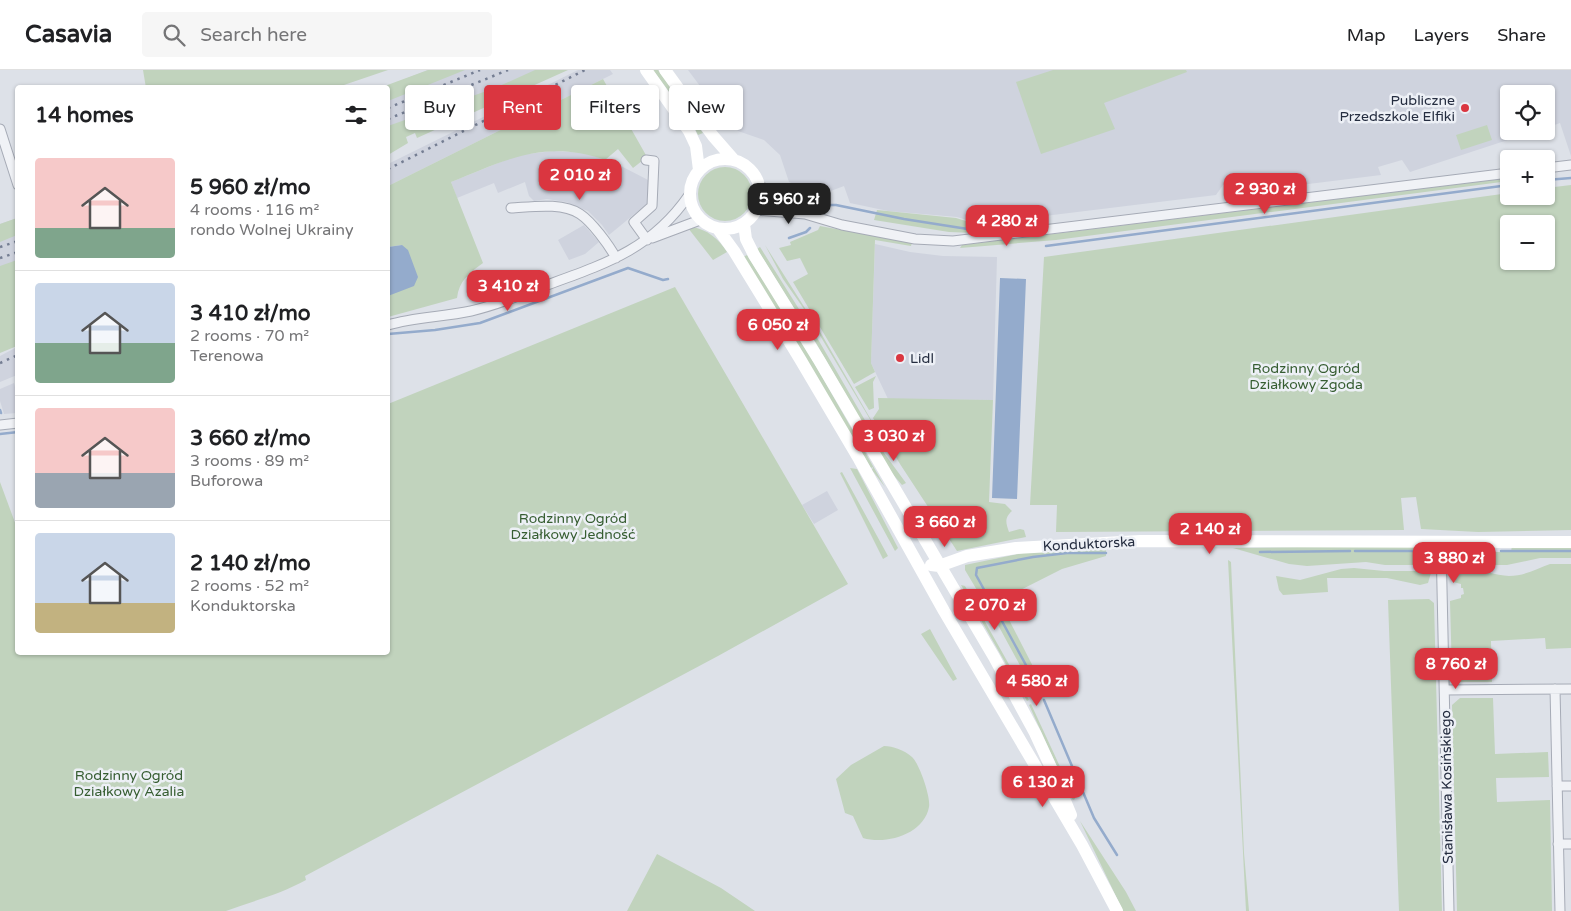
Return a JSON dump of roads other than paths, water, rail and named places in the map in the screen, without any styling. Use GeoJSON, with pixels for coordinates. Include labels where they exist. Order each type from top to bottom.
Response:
{"type":"FeatureCollection","features":[{"type":"Feature","properties":{"kind":"main road"},"geometry":{"type":"LineString","coordinates":[[646,70],[689,131],[696,146],[699,170]]}},
{"type":"Feature","properties":{"kind":"main road"},"geometry":{"type":"LineString","coordinates":[[665,70],[713,136],[734,160],[749,168],[759,185],[760,195],[756,210],[744,224],[736,228],[718,229]]}},
{"type":"Feature","properties":{"kind":"main road"},"geometry":{"type":"LineString","coordinates":[[734,160],[718,159],[708,163],[699,170],[690,185],[689,195],[694,211],[700,220],[718,229],[734,251],[800,359],[1082,846],[1117,911]]}},
{"type":"Feature","properties":{"kind":"main road"},"geometry":{"type":"LineString","coordinates":[[744,224],[750,248],[819,360],[1021,705],[1053,772],[1082,846]]}},
{"type":"Feature","properties":{"kind":"main road","name":"Konduktorska"},"geometry":{"type":"LineString","coordinates":[[918,564],[939,566],[976,555],[1016,548],[1070,544],[1170,541],[1571,542]]}},
{"type":"Feature","properties":{"kind":"main road"},"geometry":{"type":"LineString","coordinates":[[930,584],[939,566]]}},
{"type":"Feature","properties":{"kind":"street"},"geometry":{"type":"LineString","coordinates":[[0,129],[15,176]]}},
{"type":"Feature","properties":{"kind":"street"},"geometry":{"type":"LineString","coordinates":[[646,160],[654,161],[652,206],[634,222],[647,240]]}},
{"type":"Feature","properties":{"kind":"street"},"geometry":{"type":"LineString","coordinates":[[1555,167],[1571,165]]}},
{"type":"Feature","properties":{"kind":"street"},"geometry":{"type":"LineString","coordinates":[[756,210],[804,214],[870,231],[933,241],[953,241],[1500,174]]}},
{"type":"Feature","properties":{"kind":"street"},"geometry":{"type":"LineString","coordinates":[[759,185],[804,214]]}},
{"type":"Feature","properties":{"kind":"street"},"geometry":{"type":"LineString","coordinates":[[647,240],[682,205],[689,195]]}},
{"type":"Feature","properties":{"kind":"street"},"geometry":{"type":"LineString","coordinates":[[511,208],[564,208],[581,214],[609,245],[616,258]]}},
{"type":"Feature","properties":{"kind":"street"},"geometry":{"type":"LineString","coordinates":[[390,325],[470,311],[493,305],[589,270],[616,258],[647,240],[700,220]]}},
{"type":"Feature","properties":{"kind":"street"},"geometry":{"type":"LineString","coordinates":[[0,425],[15,423]]}},
{"type":"Feature","properties":{"kind":"street","name":"Stanisława Kosińskiego"},"geometry":{"type":"LineString","coordinates":[[1441,542],[1450,911]]}},
{"type":"Feature","properties":{"kind":"street"},"geometry":{"type":"LineString","coordinates":[[1555,689],[1560,911]]}},
{"type":"Feature","properties":{"kind":"street"},"geometry":{"type":"LineString","coordinates":[[1445,690],[1571,689]]}},
{"type":"Feature","properties":{"kind":"street"},"geometry":{"type":"LineString","coordinates":[[1557,786],[1571,786]]}},
{"type":"Feature","properties":{"kind":"street"},"geometry":{"type":"LineString","coordinates":[[1558,844],[1571,844]]}},
{"type":"Feature","properties":{"kind":"water"},"geometry":{"type":"Polygon","coordinates":[[[402,245],[408,250],[418,277],[414,286],[390,295],[390,247],[402,245]]]}},
{"type":"Feature","properties":{"kind":"water"},"geometry":{"type":"Polygon","coordinates":[[[1000,278],[1026,279],[1017,499],[992,498],[1000,278]]]}},
{"type":"Feature","properties":{"kind":"waterway"},"geometry":{"type":"LineString","coordinates":[[1555,179],[1571,178]]}},
{"type":"Feature","properties":{"kind":"waterway"},"geometry":{"type":"LineString","coordinates":[[1046,246],[1500,186]]}},
{"type":"Feature","properties":{"kind":"waterway"},"geometry":{"type":"LineString","coordinates":[[824,209],[831,205],[836,205],[904,219],[974,230]]}},
{"type":"Feature","properties":{"kind":"waterway"},"geometry":{"type":"LineString","coordinates":[[789,238],[806,232],[810,228]]}},
{"type":"Feature","properties":{"kind":"waterway"},"geometry":{"type":"LineString","coordinates":[[390,334],[435,330],[480,323],[628,268],[663,280],[668,279]]}},
{"type":"Feature","properties":{"kind":"waterway"},"geometry":{"type":"LineString","coordinates":[[0,434],[15,432]]}},
{"type":"Feature","properties":{"kind":"waterway"},"geometry":{"type":"LineString","coordinates":[[1260,552],[1350,551]]}},
{"type":"Feature","properties":{"kind":"waterway"},"geometry":{"type":"LineString","coordinates":[[1355,551],[1419,551]]}},
{"type":"Feature","properties":{"kind":"waterway"},"geometry":{"type":"LineString","coordinates":[[1501,551],[1571,551]]}},
{"type":"Feature","properties":{"kind":"waterway"},"geometry":{"type":"LineString","coordinates":[[992,604],[976,575],[977,568],[1033,557],[1067,553],[1106,553]]}},
{"type":"Feature","properties":{"kind":"waterway"},"geometry":{"type":"LineString","coordinates":[[997,612],[1039,689]]}},
{"type":"Feature","properties":{"kind":"waterway"},"geometry":{"type":"LineString","coordinates":[[1044,700],[1094,818],[1117,855]]}},
{"type":"Feature","properties":{"kind":"railway"},"geometry":{"type":"LineString","coordinates":[[390,107],[480,70]]}},
{"type":"Feature","properties":{"kind":"railway"},"geometry":{"type":"LineString","coordinates":[[390,118],[508,70]]}},
{"type":"Feature","properties":{"kind":"railway"},"geometry":{"type":"LineString","coordinates":[[390,168],[585,70]]}},
{"type":"Feature","properties":{"kind":"railway"},"geometry":{"type":"LineString","coordinates":[[0,247],[15,242]]}},
{"type":"Feature","properties":{"kind":"railway"},"geometry":{"type":"LineString","coordinates":[[0,258],[15,253]]}},
{"type":"Feature","properties":{"kind":"railway"},"geometry":{"type":"LineString","coordinates":[[0,363],[15,356]]}},
{"type":"Feature","properties":{"kind":"place","name":"Publiczne Przedszkole Elfiki"},"geometry":{"type":"Point","coordinates":[1465,108]}},
{"type":"Feature","properties":{"kind":"place","name":"Lidl"},"geometry":{"type":"Point","coordinates":[900,358]}},
{"type":"Feature","properties":{"kind":"park label","name":"Rodzinny Ogród Działkowy Zgoda"},"geometry":{"type":"Point","coordinates":[1306,376]}},
{"type":"Feature","properties":{"kind":"park label","name":"Rodzinny Ogród Działkowy Jedność"},"geometry":{"type":"Point","coordinates":[573,526]}},
{"type":"Feature","properties":{"kind":"park label","name":"Rodzinny Ogród Działkowy Azalia"},"geometry":{"type":"Point","coordinates":[129,784]}}]}
